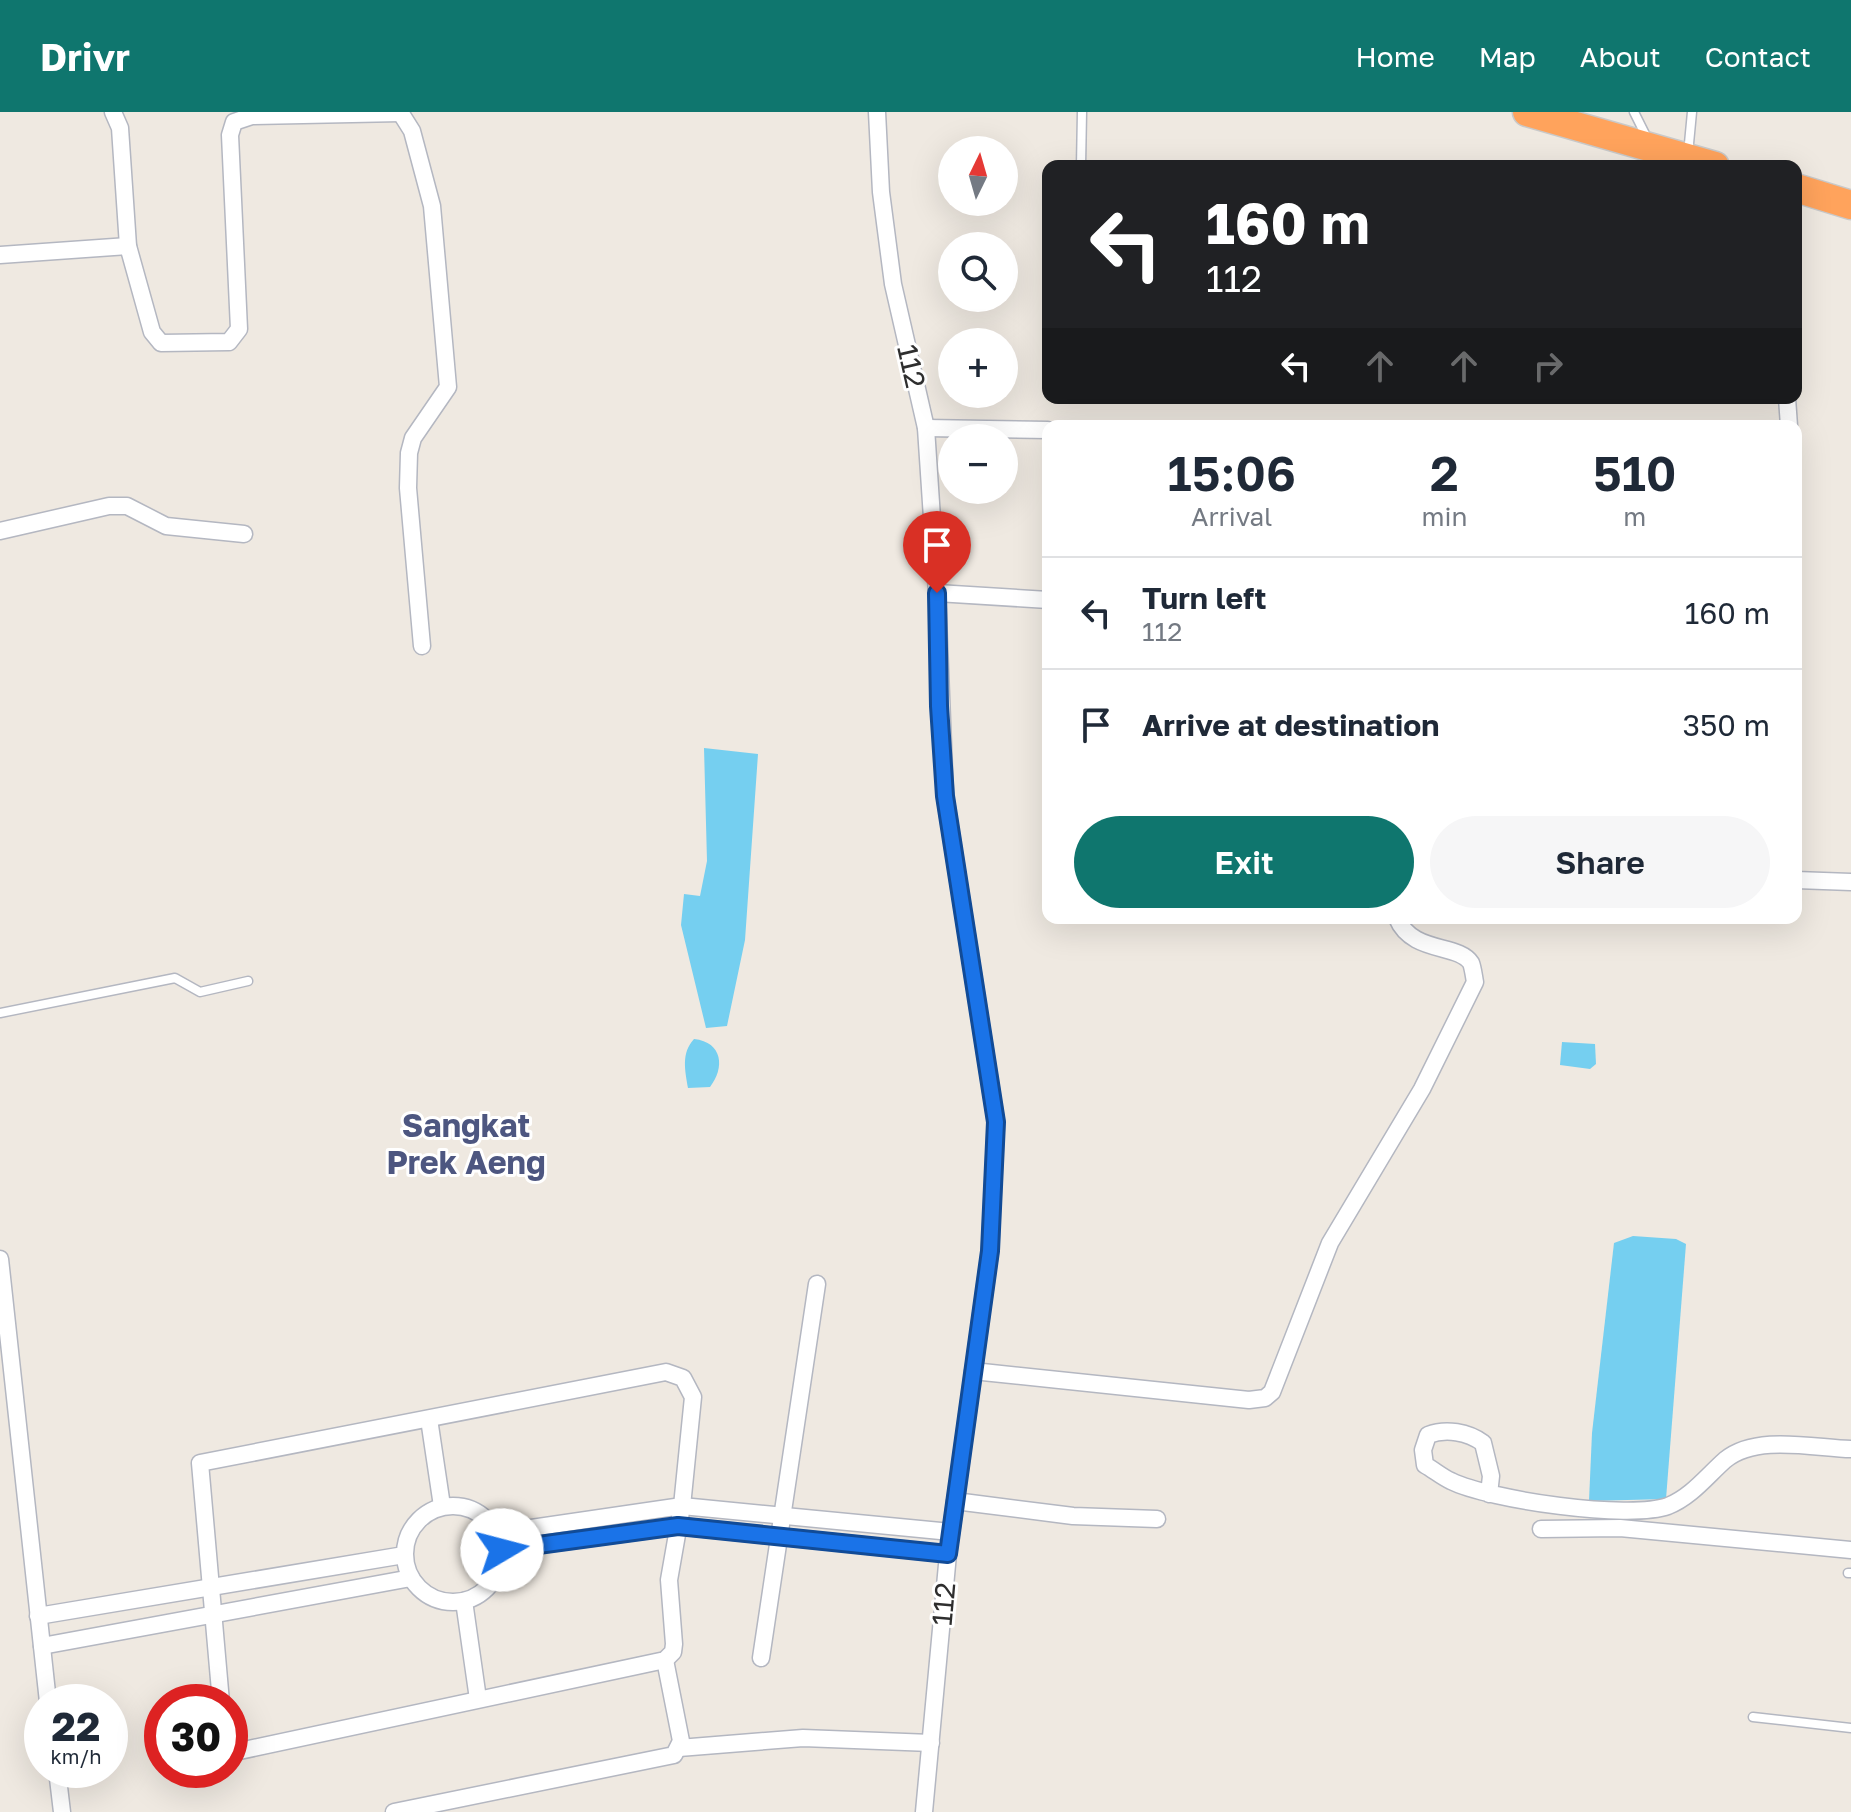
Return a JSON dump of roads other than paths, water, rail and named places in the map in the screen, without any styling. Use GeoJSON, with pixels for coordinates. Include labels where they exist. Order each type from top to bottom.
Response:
{"type":"FeatureCollection","features":[{"type":"Feature","properties":{"kind":"highway"},"geometry":{"type":"LineString","coordinates":[[1535,113],[1694,160]]}},
{"type":"Feature","properties":{"kind":"highway"},"geometry":{"type":"LineString","coordinates":[[1802,190],[1851,205]]}},
{"type":"Feature","properties":{"kind":"street"},"geometry":{"type":"LineString","coordinates":[[113,112],[120,128],[128,246],[152,332],[161,343],[229,342],[240,322],[230,135],[234,122],[252,116],[400,112],[412,131],[432,206],[448,387],[413,438],[409,453],[408,488],[422,646]]}},
{"type":"Feature","properties":{"kind":"street","name":"112"},"geometry":{"type":"LineString","coordinates":[[877,112],[881,192],[893,284],[926,428],[937,593],[939,706],[945,796],[996,1122],[990,1251],[948,1554],[924,1812]]}},
{"type":"Feature","properties":{"kind":"street"},"geometry":{"type":"LineString","coordinates":[[0,255],[128,246]]}},
{"type":"Feature","properties":{"kind":"street"},"geometry":{"type":"LineString","coordinates":[[926,428],[1042,430]]}},
{"type":"Feature","properties":{"kind":"street"},"geometry":{"type":"LineString","coordinates":[[0,531],[109,506],[127,506],[166,526],[244,534]]}},
{"type":"Feature","properties":{"kind":"street"},"geometry":{"type":"LineString","coordinates":[[937,593],[1042,600]]}},
{"type":"Feature","properties":{"kind":"street"},"geometry":{"type":"LineString","coordinates":[[1802,880],[1851,882]]}},
{"type":"Feature","properties":{"kind":"street"},"geometry":{"type":"LineString","coordinates":[[973,1371],[1249,1400],[1265,1398],[1272,1392],[1330,1243],[1422,1089],[1475,982],[1471,963],[1458,953],[1435,950],[1415,939],[1402,924]]}},
{"type":"Feature","properties":{"kind":"street"},"geometry":{"type":"LineString","coordinates":[[0,1259],[6,1364],[46,1684]]}},
{"type":"Feature","properties":{"kind":"street"},"geometry":{"type":"LineString","coordinates":[[761,1658],[817,1284]]}},
{"type":"Feature","properties":{"kind":"street"},"geometry":{"type":"LineString","coordinates":[[219,1684],[200,1463],[666,1372],[683,1378],[693,1397],[682,1506],[669,1580],[674,1644],[673,1652],[665,1660],[248,1749]]}},
{"type":"Feature","properties":{"kind":"street"},"geometry":{"type":"LineString","coordinates":[[429,1419],[442,1506]]}},
{"type":"Feature","properties":{"kind":"street"},"geometry":{"type":"LineString","coordinates":[[1489,1494],[1491,1476],[1483,1443],[1473,1435],[1439,1431],[1428,1435],[1423,1450],[1425,1465],[1452,1482],[1489,1494],[1643,1512],[1672,1505],[1724,1461],[1745,1450],[1769,1446],[1851,1449]]}},
{"type":"Feature","properties":{"kind":"street"},"geometry":{"type":"LineString","coordinates":[[955,1501],[1073,1516],[1157,1519]]}},
{"type":"Feature","properties":{"kind":"street"},"geometry":{"type":"LineString","coordinates":[[459,1505],[475,1510],[488,1520],[500,1542],[496,1576],[477,1596],[464,1601],[437,1599],[424,1593],[411,1578],[404,1555],[415,1524],[427,1513],[442,1506],[459,1505]]}},
{"type":"Feature","properties":{"kind":"street"},"geometry":{"type":"LineString","coordinates":[[500,1542],[682,1506],[951,1532]]}},
{"type":"Feature","properties":{"kind":"street"},"geometry":{"type":"LineString","coordinates":[[500,1542],[678,1526],[948,1554]]}},
{"type":"Feature","properties":{"kind":"street"},"geometry":{"type":"LineString","coordinates":[[1541,1529],[1620,1528],[1851,1550]]}},
{"type":"Feature","properties":{"kind":"street"},"geometry":{"type":"LineString","coordinates":[[38,1616],[404,1555]]}},
{"type":"Feature","properties":{"kind":"street"},"geometry":{"type":"LineString","coordinates":[[42,1646],[411,1578]]}},
{"type":"Feature","properties":{"kind":"street"},"geometry":{"type":"LineString","coordinates":[[464,1601],[478,1699]]}},
{"type":"Feature","properties":{"kind":"street"},"geometry":{"type":"LineString","coordinates":[[394,1812],[674,1755],[679,1748],[665,1660]]}},
{"type":"Feature","properties":{"kind":"street"},"geometry":{"type":"LineString","coordinates":[[679,1748],[803,1738],[931,1743]]}},
{"type":"Feature","properties":{"kind":"street"},"geometry":{"type":"LineString","coordinates":[[59,1788],[62,1812]]}},
{"type":"Feature","properties":{"kind":"lane"},"geometry":{"type":"LineString","coordinates":[[1081,160],[1082,112]]}},
{"type":"Feature","properties":{"kind":"lane"},"geometry":{"type":"LineString","coordinates":[[1634,112],[1651,147]]}},
{"type":"Feature","properties":{"kind":"lane"},"geometry":{"type":"LineString","coordinates":[[1692,112],[1701,160]]}},
{"type":"Feature","properties":{"kind":"lane"},"geometry":{"type":"LineString","coordinates":[[0,1013],[175,978],[200,992],[248,981]]}},
{"type":"Feature","properties":{"kind":"lane"},"geometry":{"type":"LineString","coordinates":[[1753,1717],[1851,1728]]}},
{"type":"Feature","properties":{"kind":"water"},"geometry":{"type":"Polygon","coordinates":[[[704,748],[758,754],[745,940],[727,1026],[706,1028],[681,925],[684,894],[700,896],[707,861],[704,748]]]}},
{"type":"Feature","properties":{"kind":"water"},"geometry":{"type":"Polygon","coordinates":[[[694,1039],[704,1041],[716,1050],[718,1072],[710,1087],[688,1088],[686,1056],[694,1039]]]}},
{"type":"Feature","properties":{"kind":"water"},"geometry":{"type":"Polygon","coordinates":[[[1562,1042],[1595,1044],[1596,1064],[1590,1069],[1560,1065],[1562,1042]]]}},
{"type":"Feature","properties":{"kind":"water"},"geometry":{"type":"Polygon","coordinates":[[[1633,1236],[1676,1239],[1686,1244],[1666,1499],[1589,1501],[1592,1433],[1614,1243],[1633,1236]]]}},
{"type":"Feature","properties":{"kind":"district","name":"Sangkat Prek Aeng"},"geometry":{"type":"Point","coordinates":[466,1144]}}]}
